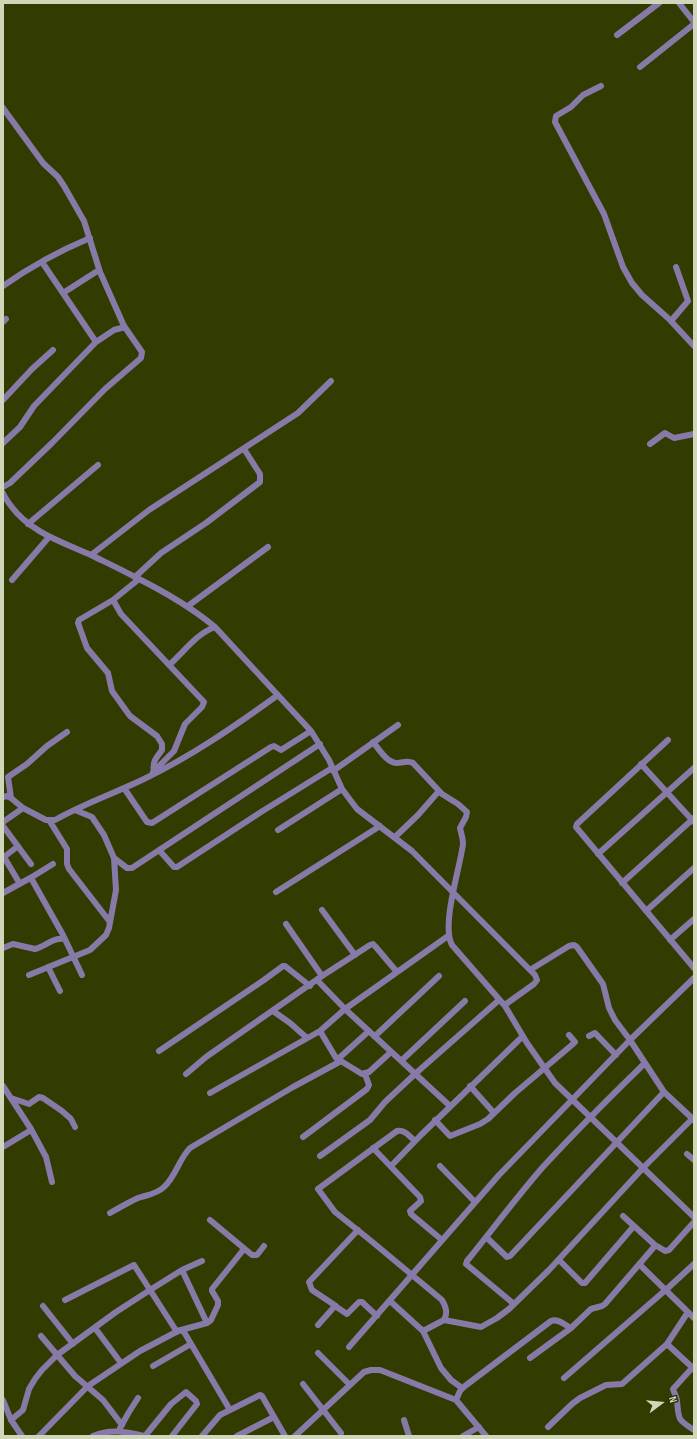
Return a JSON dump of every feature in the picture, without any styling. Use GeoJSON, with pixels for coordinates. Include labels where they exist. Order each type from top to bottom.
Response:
{"type":"FeatureCollection","features":[{"type":"Feature","properties":{"kind":"street"},"geometry":{"type":"LineString","coordinates":[[617,35],[659,3]]}},
{"type":"Feature","properties":{"kind":"street"},"geometry":{"type":"LineString","coordinates":[[640,67],[694,23],[679,3]]}},
{"type":"Feature","properties":{"kind":"street"},"geometry":{"type":"LineString","coordinates":[[601,86],[583,95],[571,106],[556,116],[555,122],[604,214],[623,267],[632,283],[642,295],[672,321],[694,346]]}},
{"type":"Feature","properties":{"kind":"street"},"geometry":{"type":"LineString","coordinates":[[3,108],[43,163],[58,177],[84,221],[99,270],[125,327],[142,352],[141,358],[105,389],[52,443],[10,483],[3,487]]}},
{"type":"Feature","properties":{"kind":"street"},"geometry":{"type":"LineString","coordinates":[[3,286],[72,245],[90,238]]}},
{"type":"Feature","properties":{"kind":"street"},"geometry":{"type":"LineString","coordinates":[[42,262],[96,342]]}},
{"type":"Feature","properties":{"kind":"street"},"geometry":{"type":"LineString","coordinates":[[672,321],[688,301],[676,268]]}},
{"type":"Feature","properties":{"kind":"street"},"geometry":{"type":"LineString","coordinates":[[62,293],[99,270]]}},
{"type":"Feature","properties":{"kind":"street"},"geometry":{"type":"LineString","coordinates":[[3,443],[20,427],[34,406],[96,342],[114,330],[125,327]]}},
{"type":"Feature","properties":{"kind":"street"},"geometry":{"type":"LineString","coordinates":[[3,400],[32,369],[53,350]]}},
{"type":"Feature","properties":{"kind":"street"},"geometry":{"type":"LineString","coordinates":[[91,555],[150,510],[298,413],[331,381]]}},
{"type":"Feature","properties":{"kind":"street"},"geometry":{"type":"LineString","coordinates":[[650,444],[665,433],[674,438],[694,434]]}},
{"type":"Feature","properties":{"kind":"street"},"geometry":{"type":"LineString","coordinates":[[152,774],[154,760],[163,749],[160,740],[157,736],[130,716],[112,691],[108,673],[87,648],[78,625],[79,620],[113,600],[162,553],[260,482],[260,474],[244,449]]}},
{"type":"Feature","properties":{"kind":"street"},"geometry":{"type":"LineString","coordinates":[[28,524],[98,465]]}},
{"type":"Feature","properties":{"kind":"street"},"geometry":{"type":"LineString","coordinates":[[3,493],[17,514],[28,524],[49,537],[91,555],[188,606],[204,616],[215,627],[311,731],[320,744],[342,790],[357,809],[412,851],[537,978],[535,982],[505,1006]]}},
{"type":"Feature","properties":{"kind":"street"},"geometry":{"type":"LineString","coordinates":[[12,580],[49,537]]}},
{"type":"Feature","properties":{"kind":"street"},"geometry":{"type":"LineString","coordinates":[[188,606],[268,546]]}},
{"type":"Feature","properties":{"kind":"street"},"geometry":{"type":"LineString","coordinates":[[113,600],[121,614],[202,699],[204,703],[185,724],[174,751],[152,774]]}},
{"type":"Feature","properties":{"kind":"street"},"geometry":{"type":"LineString","coordinates":[[169,665],[183,653],[198,636],[206,630],[215,627]]}},
{"type":"Feature","properties":{"kind":"street"},"geometry":{"type":"LineString","coordinates":[[3,797],[7,796],[23,808],[49,820],[55,820],[124,788],[193,753],[235,726],[278,695]]}},
{"type":"Feature","properties":{"kind":"street"},"geometry":{"type":"LineString","coordinates":[[159,850],[174,867],[177,867],[260,812],[333,770],[398,725]]}},
{"type":"Feature","properties":{"kind":"street"},"geometry":{"type":"LineString","coordinates":[[124,788],[147,822],[152,823],[271,747],[274,746],[281,750],[311,731]]}},
{"type":"Feature","properties":{"kind":"street"},"geometry":{"type":"LineString","coordinates":[[11,798],[7,779],[9,776],[27,764],[47,746],[67,732]]}},
{"type":"Feature","properties":{"kind":"street"},"geometry":{"type":"LineString","coordinates":[[668,740],[577,824],[576,828],[694,968]]}},
{"type":"Feature","properties":{"kind":"street"},"geometry":{"type":"LineString","coordinates":[[373,742],[390,761],[396,763],[409,761],[413,763],[439,791],[467,812],[460,828],[463,843],[453,892],[448,936],[452,946],[505,1006],[523,1036],[555,1083],[694,1217]]}},
{"type":"Feature","properties":{"kind":"street"},"geometry":{"type":"LineString","coordinates":[[114,858],[130,869],[320,744]]}},
{"type":"Feature","properties":{"kind":"street"},"geometry":{"type":"LineString","coordinates":[[622,883],[693,820],[641,764]]}},
{"type":"Feature","properties":{"kind":"street"},"geometry":{"type":"LineString","coordinates":[[598,854],[694,768]]}},
{"type":"Feature","properties":{"kind":"street"},"geometry":{"type":"LineString","coordinates":[[278,830],[342,790]]}},
{"type":"Feature","properties":{"kind":"street"},"geometry":{"type":"LineString","coordinates":[[395,837],[418,815],[439,791]]}},
{"type":"Feature","properties":{"kind":"street"},"geometry":{"type":"LineString","coordinates":[[3,822],[23,808]]}},
{"type":"Feature","properties":{"kind":"street"},"geometry":{"type":"LineString","coordinates":[[29,975],[74,958],[90,950],[109,931],[116,890],[114,858],[104,835],[95,821],[88,815],[75,810]]}},
{"type":"Feature","properties":{"kind":"street"},"geometry":{"type":"LineString","coordinates":[[49,820],[66,849],[69,869],[110,922]]}},
{"type":"Feature","properties":{"kind":"street"},"geometry":{"type":"LineString","coordinates":[[3,826],[31,864]]}},
{"type":"Feature","properties":{"kind":"street"},"geometry":{"type":"LineString","coordinates":[[276,892],[380,826]]}},
{"type":"Feature","properties":{"kind":"street"},"geometry":{"type":"LineString","coordinates":[[18,846],[4,857],[20,884]]}},
{"type":"Feature","properties":{"kind":"street"},"geometry":{"type":"LineString","coordinates":[[3,893],[53,864]]}},
{"type":"Feature","properties":{"kind":"street"},"geometry":{"type":"LineString","coordinates":[[3,871],[10,867]]}},
{"type":"Feature","properties":{"kind":"street"},"geometry":{"type":"LineString","coordinates":[[646,911],[694,868]]}},
{"type":"Feature","properties":{"kind":"street"},"geometry":{"type":"LineString","coordinates":[[31,878],[65,939],[82,976]]}},
{"type":"Feature","properties":{"kind":"street"},"geometry":{"type":"LineString","coordinates":[[322,910],[355,954]]}},
{"type":"Feature","properties":{"kind":"street"},"geometry":{"type":"LineString","coordinates":[[670,940],[694,919]]}},
{"type":"Feature","properties":{"kind":"street"},"geometry":{"type":"LineString","coordinates":[[286,924],[320,978],[345,1009],[450,1106]]}},
{"type":"Feature","properties":{"kind":"street"},"geometry":{"type":"LineString","coordinates":[[210,1093],[320,1032],[345,1009],[448,936]]}},
{"type":"Feature","properties":{"kind":"street"},"geometry":{"type":"LineString","coordinates":[[3,948],[13,944],[35,949],[57,938],[65,939]]}},
{"type":"Feature","properties":{"kind":"street"},"geometry":{"type":"LineString","coordinates":[[186,1074],[206,1057],[355,954],[373,944],[397,972]]}},
{"type":"Feature","properties":{"kind":"street"},"geometry":{"type":"LineString","coordinates":[[424,1331],[444,1320],[481,1327],[497,1318],[514,1304],[559,1260],[643,1168],[693,1120],[664,1092],[615,1020],[611,1013],[601,981],[587,964],[577,947],[574,945],[569,946],[530,970]]}},
{"type":"Feature","properties":{"kind":"street"},"geometry":{"type":"LineString","coordinates":[[159,1051],[283,966],[310,986]]}},
{"type":"Feature","properties":{"kind":"street"},"geometry":{"type":"LineString","coordinates":[[48,967],[60,991]]}},
{"type":"Feature","properties":{"kind":"street"},"geometry":{"type":"LineString","coordinates":[[375,1036],[439,976]]}},
{"type":"Feature","properties":{"kind":"street"},"geometry":{"type":"LineString","coordinates":[[349,1347],[499,1175],[630,1040],[694,978]]}},
{"type":"Feature","properties":{"kind":"street"},"geometry":{"type":"LineString","coordinates":[[320,1156],[370,1120],[385,1102],[415,1074],[499,1000]]}},
{"type":"Feature","properties":{"kind":"street"},"geometry":{"type":"LineString","coordinates":[[401,1061],[465,1001]]}},
{"type":"Feature","properties":{"kind":"street"},"geometry":{"type":"LineString","coordinates":[[273,1011],[290,1022],[307,1038]]}},
{"type":"Feature","properties":{"kind":"street"},"geometry":{"type":"LineString","coordinates":[[110,1213],[139,1198],[155,1193],[164,1187],[190,1148],[340,1060],[369,1031]]}},
{"type":"Feature","properties":{"kind":"street"},"geometry":{"type":"LineString","coordinates":[[320,1032],[336,1058],[362,1074],[365,1074]]}},
{"type":"Feature","properties":{"kind":"street"},"geometry":{"type":"LineString","coordinates":[[589,1036],[595,1033],[616,1055]]}},
{"type":"Feature","properties":{"kind":"street"},"geometry":{"type":"LineString","coordinates":[[435,1120],[448,1135],[452,1136],[480,1124],[574,1043],[569,1035]]}},
{"type":"Feature","properties":{"kind":"street"},"geometry":{"type":"LineString","coordinates":[[391,1166],[435,1120],[523,1036]]}},
{"type":"Feature","properties":{"kind":"street"},"geometry":{"type":"LineString","coordinates":[[365,1074],[391,1052]]}},
{"type":"Feature","properties":{"kind":"street"},"geometry":{"type":"LineString","coordinates":[[514,1304],[466,1264],[467,1261],[542,1169],[645,1063]]}},
{"type":"Feature","properties":{"kind":"street"},"geometry":{"type":"LineString","coordinates":[[303,1137],[367,1089],[369,1085],[365,1074]]}},
{"type":"Feature","properties":{"kind":"street"},"geometry":{"type":"LineString","coordinates":[[3,1086],[46,1157],[52,1182]]}},
{"type":"Feature","properties":{"kind":"street"},"geometry":{"type":"LineString","coordinates":[[470,1086],[494,1113]]}},
{"type":"Feature","properties":{"kind":"street"},"geometry":{"type":"LineString","coordinates":[[486,1237],[507,1257],[510,1256],[664,1092]]}},
{"type":"Feature","properties":{"kind":"street"},"geometry":{"type":"LineString","coordinates":[[11,1098],[29,1104],[39,1098],[43,1098],[71,1119],[75,1127]]}},
{"type":"Feature","properties":{"kind":"street"},"geometry":{"type":"LineString","coordinates":[[3,1147],[31,1130]]}},
{"type":"Feature","properties":{"kind":"street"},"geometry":{"type":"LineString","coordinates":[[415,1141],[405,1132],[399,1130],[318,1188],[319,1192],[335,1212],[442,1300],[446,1311],[446,1317],[444,1320]]}},
{"type":"Feature","properties":{"kind":"street"},"geometry":{"type":"LineString","coordinates":[[373,1148],[421,1198],[421,1201],[410,1211],[411,1214],[442,1240]]}},
{"type":"Feature","properties":{"kind":"street"},"geometry":{"type":"LineString","coordinates":[[687,1154],[694,1160]]}},
{"type":"Feature","properties":{"kind":"street"},"geometry":{"type":"LineString","coordinates":[[440,1166],[475,1202]]}},
{"type":"Feature","properties":{"kind":"street"},"geometry":{"type":"LineString","coordinates":[[623,1216],[656,1246],[665,1251],[669,1250],[694,1222]]}},
{"type":"Feature","properties":{"kind":"street"},"geometry":{"type":"LineString","coordinates":[[210,1220],[252,1255],[255,1256],[264,1246]]}},
{"type":"Feature","properties":{"kind":"street"},"geometry":{"type":"LineString","coordinates":[[559,1260],[582,1283],[585,1283],[634,1226]]}},
{"type":"Feature","properties":{"kind":"street"},"geometry":{"type":"LineString","coordinates":[[358,1230],[308,1282],[312,1290],[348,1314],[360,1302],[377,1316]]}},
{"type":"Feature","properties":{"kind":"street"},"geometry":{"type":"LineString","coordinates":[[530,1358],[571,1328],[591,1309],[605,1304],[656,1246]]}},
{"type":"Feature","properties":{"kind":"street"},"geometry":{"type":"LineString","coordinates":[[39,1436],[88,1386],[121,1363],[150,1345],[179,1331],[207,1323],[211,1320],[218,1306],[218,1301],[212,1289],[244,1249]]}},
{"type":"Feature","properties":{"kind":"street"},"geometry":{"type":"LineString","coordinates":[[11,1420],[23,1410],[29,1389],[34,1379],[57,1355],[150,1290],[182,1270],[202,1261]]}},
{"type":"Feature","properties":{"kind":"street"},"geometry":{"type":"LineString","coordinates":[[639,1264],[694,1318]]}},
{"type":"Feature","properties":{"kind":"street"},"geometry":{"type":"LineString","coordinates":[[564,1378],[694,1264]]}},
{"type":"Feature","properties":{"kind":"street"},"geometry":{"type":"LineString","coordinates":[[65,1300],[134,1265],[179,1331],[191,1344],[230,1410]]}},
{"type":"Feature","properties":{"kind":"street"},"geometry":{"type":"LineString","coordinates":[[182,1270],[207,1323]]}},
{"type":"Feature","properties":{"kind":"street"},"geometry":{"type":"LineString","coordinates":[[390,1301],[424,1331],[441,1368],[451,1380],[462,1388]]}},
{"type":"Feature","properties":{"kind":"street"},"geometry":{"type":"LineString","coordinates":[[43,1306],[73,1344]]}},
{"type":"Feature","properties":{"kind":"street"},"geometry":{"type":"LineString","coordinates":[[318,1325],[336,1306]]}},
{"type":"Feature","properties":{"kind":"street"},"geometry":{"type":"LineString","coordinates":[[548,1427],[580,1398],[603,1386],[622,1384],[667,1344],[688,1312]]}},
{"type":"Feature","properties":{"kind":"street"},"geometry":{"type":"LineString","coordinates":[[456,1400],[462,1388],[552,1320],[558,1320],[571,1328]]}},
{"type":"Feature","properties":{"kind":"street"},"geometry":{"type":"LineString","coordinates":[[95,1328],[121,1363]]}},
{"type":"Feature","properties":{"kind":"street"},"geometry":{"type":"LineString","coordinates":[[41,1336],[75,1376],[104,1400],[120,1428]]}},
{"type":"Feature","properties":{"kind":"street"},"geometry":{"type":"LineString","coordinates":[[153,1366],[191,1344]]}},
{"type":"Feature","properties":{"kind":"street"},"geometry":{"type":"LineString","coordinates":[[667,1344],[693,1368],[673,1389],[677,1398],[680,1420],[694,1430]]}},
{"type":"Feature","properties":{"kind":"street"},"geometry":{"type":"LineString","coordinates":[[318,1353],[350,1385]]}},
{"type":"Feature","properties":{"kind":"street"},"geometry":{"type":"LineString","coordinates":[[295,1436],[367,1370],[380,1370],[456,1400],[486,1436]]}},
{"type":"Feature","properties":{"kind":"street"},"geometry":{"type":"LineString","coordinates":[[303,1384],[341,1434]]}},
{"type":"Feature","properties":{"kind":"street"},"geometry":{"type":"LineString","coordinates":[[93,1436],[102,1432],[120,1428],[145,1436],[171,1404],[186,1392],[196,1401],[197,1404],[172,1436]]}},
{"type":"Feature","properties":{"kind":"street"},"geometry":{"type":"LineString","coordinates":[[202,1436],[220,1415],[234,1409],[258,1395],[261,1395],[285,1436]]}},
{"type":"Feature","properties":{"kind":"street"},"geometry":{"type":"LineString","coordinates":[[120,1428],[128,1412],[138,1398]]}},
{"type":"Feature","properties":{"kind":"street"},"geometry":{"type":"LineString","coordinates":[[3,1400],[11,1420],[22,1436]]}},
{"type":"Feature","properties":{"kind":"street"},"geometry":{"type":"LineString","coordinates":[[236,1436],[274,1417]]}},
{"type":"Feature","properties":{"kind":"street"},"geometry":{"type":"LineString","coordinates":[[404,1420],[409,1436]]}},
{"type":"Feature","properties":{"kind":"street"},"geometry":{"type":"LineString","coordinates":[[463,1436],[479,1427]]}}]}
